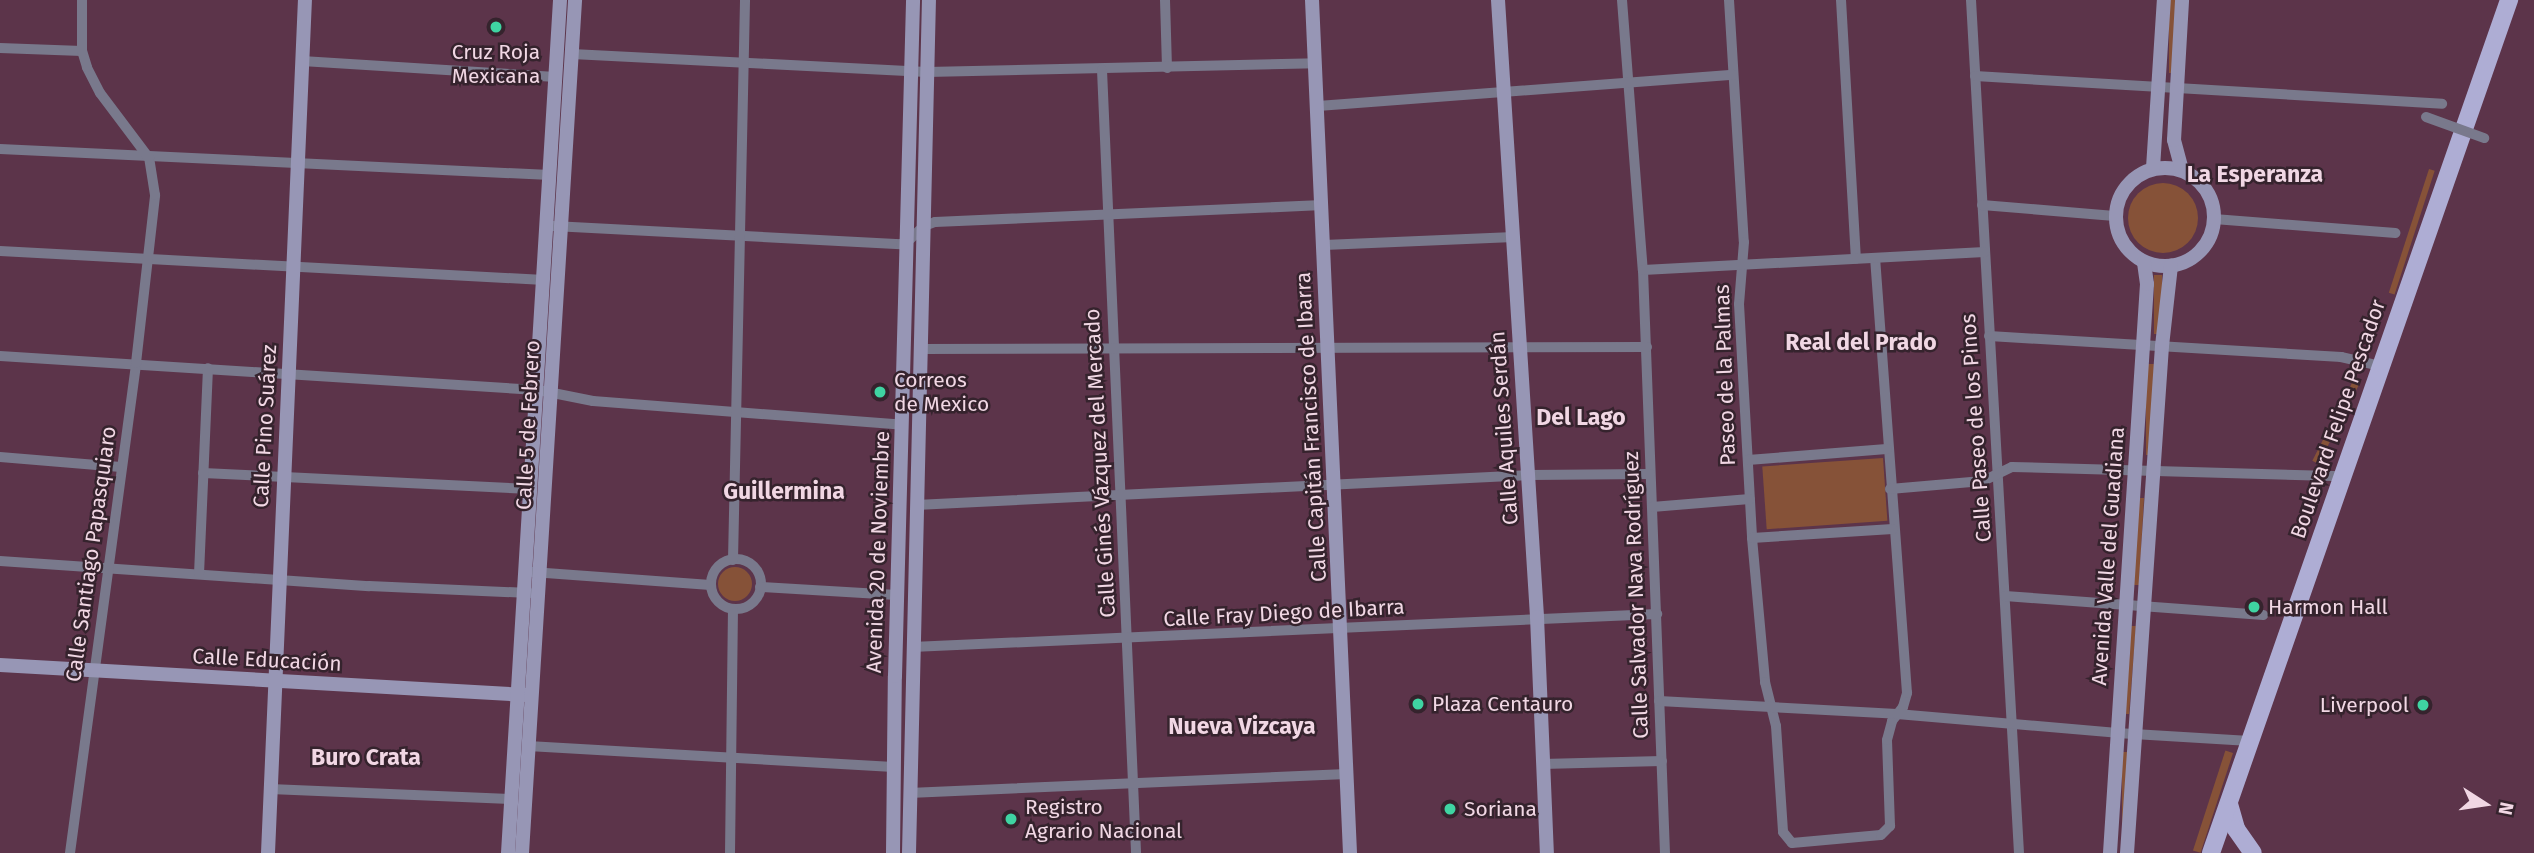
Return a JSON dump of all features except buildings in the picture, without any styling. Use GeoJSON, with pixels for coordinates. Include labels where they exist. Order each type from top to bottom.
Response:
{"type":"FeatureCollection","features":[{"type":"Feature","properties":{"kind":"main road","name":"Boulevard Felipe Pescador"},"geometry":{"type":"LineString","coordinates":[[2211,853],[2508,0]]}},
{"type":"Feature","properties":{"kind":"main road"},"geometry":{"type":"LineString","coordinates":[[2229,804],[2236,830],[2253,853]]}},
{"type":"Feature","properties":{"kind":"street"},"geometry":{"type":"LineString","coordinates":[[82,0],[82,51],[86,67],[100,93],[149,158]]}},
{"type":"Feature","properties":{"kind":"street","name":"Calle Pino Suárez"},"geometry":{"type":"LineString","coordinates":[[268,853],[304,0]]}},
{"type":"Feature","properties":{"kind":"street","name":"Calle 5 de Febrero"},"geometry":{"type":"LineString","coordinates":[[534,572],[532,489],[544,391],[544,280],[554,226],[550,175],[560,0]]}},
{"type":"Feature","properties":{"kind":"street","name":"Calle 5 de Febrero"},"geometry":{"type":"LineString","coordinates":[[508,853],[511,799],[525,695],[554,226],[575,0]]}},
{"type":"Feature","properties":{"kind":"street"},"geometry":{"type":"LineString","coordinates":[[733,560],[745,0]]}},
{"type":"Feature","properties":{"kind":"street","name":"Avenida 20 de Noviembre"},"geometry":{"type":"LineString","coordinates":[[893,853],[897,595],[914,0]]}},
{"type":"Feature","properties":{"kind":"street","name":"Avenida 20 de Noviembre"},"geometry":{"type":"LineString","coordinates":[[909,853],[929,0]]}},
{"type":"Feature","properties":{"kind":"street"},"geometry":{"type":"LineString","coordinates":[[1165,0],[1167,68]]}},
{"type":"Feature","properties":{"kind":"street","name":"Calle Capitán Francisco de Ibarra"},"geometry":{"type":"LineString","coordinates":[[1312,0],[1350,853]]}},
{"type":"Feature","properties":{"kind":"street","name":"Calle Aquiles Serdán"},"geometry":{"type":"LineString","coordinates":[[1498,0],[1529,475],[1547,853]]}},
{"type":"Feature","properties":{"kind":"street","name":"Calle Salvador Nava Rodríguez"},"geometry":{"type":"LineString","coordinates":[[1622,0],[1647,347],[1665,853]]}},
{"type":"Feature","properties":{"kind":"street","name":"Paseo de la Palmas"},"geometry":{"type":"LineString","coordinates":[[1728,0],[1744,242],[1739,304],[1752,538],[1765,682],[1776,726],[1783,832],[1792,843],[1881,835],[1888,831],[1887,740],[1897,714]]}},
{"type":"Feature","properties":{"kind":"street"},"geometry":{"type":"LineString","coordinates":[[1841,0],[1856,259]]}},
{"type":"Feature","properties":{"kind":"street","name":"Calle Paseo de los Pinos"},"geometry":{"type":"LineString","coordinates":[[1970,0],[2014,724],[2019,853]]}},
{"type":"Feature","properties":{"kind":"street"},"geometry":{"type":"LineString","coordinates":[[2153,168],[2165,0]]}},
{"type":"Feature","properties":{"kind":"street"},"geometry":{"type":"LineString","coordinates":[[2182,0],[2175,150],[2182,170]]}},
{"type":"Feature","properties":{"kind":"street"},"geometry":{"type":"LineString","coordinates":[[0,48],[82,51]]}},
{"type":"Feature","properties":{"kind":"street"},"geometry":{"type":"LineString","coordinates":[[572,54],[912,72],[1102,70],[1316,63]]}},
{"type":"Feature","properties":{"kind":"street"},"geometry":{"type":"LineString","coordinates":[[302,61],[555,77]]}},
{"type":"Feature","properties":{"kind":"street","name":"Calle Ginés Vázquez del Mercado"},"geometry":{"type":"LineString","coordinates":[[1102,70],[1136,853]]}},
{"type":"Feature","properties":{"kind":"street"},"geometry":{"type":"LineString","coordinates":[[1318,106],[1733,75]]}},
{"type":"Feature","properties":{"kind":"street"},"geometry":{"type":"LineString","coordinates":[[1975,76],[2442,104]]}},
{"type":"Feature","properties":{"kind":"street"},"geometry":{"type":"LineString","coordinates":[[2426,117],[2484,138]]}},
{"type":"Feature","properties":{"kind":"street"},"geometry":{"type":"LineString","coordinates":[[0,149],[550,175]]}},
{"type":"Feature","properties":{"kind":"street","name":"Calle Santiago Papasquiaro"},"geometry":{"type":"LineString","coordinates":[[70,853],[149,259],[155,195],[149,158]]}},
{"type":"Feature","properties":{"kind":"street"},"geometry":{"type":"LineString","coordinates":[[2153,168],[2182,170],[2196,177],[2213,203],[2214,219],[2210,236],[2201,251],[2187,261],[2171,266],[2144,262],[2123,243],[2115,216],[2117,203],[2130,181],[2153,168]]}},
{"type":"Feature","properties":{"kind":"street"},"geometry":{"type":"LineString","coordinates":[[554,226],[891,244],[908,242],[924,226],[935,222],[1323,205]]}},
{"type":"Feature","properties":{"kind":"street"},"geometry":{"type":"LineString","coordinates":[[1982,205],[2115,216]]}},
{"type":"Feature","properties":{"kind":"street"},"geometry":{"type":"LineString","coordinates":[[2214,219],[2395,233]]}},
{"type":"Feature","properties":{"kind":"street"},"geometry":{"type":"LineString","coordinates":[[1324,245],[1514,237]]}},
{"type":"Feature","properties":{"kind":"street"},"geometry":{"type":"LineString","coordinates":[[0,251],[544,280]]}},
{"type":"Feature","properties":{"kind":"street"},"geometry":{"type":"LineString","coordinates":[[1643,270],[1985,252]]}},
{"type":"Feature","properties":{"kind":"street"},"geometry":{"type":"LineString","coordinates":[[1875,258],[1906,693],[1906,700],[1897,714]]}},
{"type":"Feature","properties":{"kind":"street","name":"Avenida Valle del Guadiana"},"geometry":{"type":"LineString","coordinates":[[2110,853],[2147,284],[2144,262]]}},
{"type":"Feature","properties":{"kind":"street","name":"Avenida Valle del Guadiana"},"geometry":{"type":"LineString","coordinates":[[2127,853],[2162,346],[2171,266]]}},
{"type":"Feature","properties":{"kind":"street"},"geometry":{"type":"LineString","coordinates":[[1989,336],[2353,358],[2381,366]]}},
{"type":"Feature","properties":{"kind":"street"},"geometry":{"type":"LineString","coordinates":[[921,349],[1647,347]]}},
{"type":"Feature","properties":{"kind":"street"},"geometry":{"type":"LineString","coordinates":[[0,356],[544,391],[593,401],[903,425]]}},
{"type":"Feature","properties":{"kind":"street"},"geometry":{"type":"LineString","coordinates":[[199,573],[208,368]]}},
{"type":"Feature","properties":{"kind":"street"},"geometry":{"type":"LineString","coordinates":[[1748,460],[1887,449]]}},
{"type":"Feature","properties":{"kind":"street"},"geometry":{"type":"LineString","coordinates":[[0,457],[121,467]]}},
{"type":"Feature","properties":{"kind":"street"},"geometry":{"type":"LineString","coordinates":[[1890,489],[1983,481],[2012,467],[2342,475]]}},
{"type":"Feature","properties":{"kind":"street"},"geometry":{"type":"LineString","coordinates":[[203,473],[532,489]]}},
{"type":"Feature","properties":{"kind":"street"},"geometry":{"type":"LineString","coordinates":[[916,505],[1529,475],[1650,474]]}},
{"type":"Feature","properties":{"kind":"street"},"geometry":{"type":"LineString","coordinates":[[1652,507],[1750,499]]}},
{"type":"Feature","properties":{"kind":"street"},"geometry":{"type":"LineString","coordinates":[[1752,538],[1893,528]]}},
{"type":"Feature","properties":{"kind":"street"},"geometry":{"type":"LineString","coordinates":[[733,560],[753,567],[760,587],[754,601],[733,609],[715,598],[711,585],[717,568],[733,560]]}},
{"type":"Feature","properties":{"kind":"street"},"geometry":{"type":"LineString","coordinates":[[0,561],[533,593]]}},
{"type":"Feature","properties":{"kind":"street"},"geometry":{"type":"LineString","coordinates":[[534,572],[711,585]]}},
{"type":"Feature","properties":{"kind":"street"},"geometry":{"type":"LineString","coordinates":[[760,587],[897,595]]}},
{"type":"Feature","properties":{"kind":"street"},"geometry":{"type":"LineString","coordinates":[[2006,596],[2263,615]]}},
{"type":"Feature","properties":{"kind":"street"},"geometry":{"type":"LineString","coordinates":[[730,853],[733,609]]}},
{"type":"Feature","properties":{"kind":"street","name":"Calle Fray Diego de Ibarra"},"geometry":{"type":"LineString","coordinates":[[912,648],[1341,631],[1537,617],[1657,614]]}},
{"type":"Feature","properties":{"kind":"street","name":"Calle Educación"},"geometry":{"type":"LineString","coordinates":[[0,665],[525,695]]}},
{"type":"Feature","properties":{"kind":"street","name":"Calle 5 de Febrero"},"geometry":{"type":"LineString","coordinates":[[522,853],[528,746],[525,695]]}},
{"type":"Feature","properties":{"kind":"street"},"geometry":{"type":"LineString","coordinates":[[1659,701],[1897,714],[2117,733],[2250,741]]}},
{"type":"Feature","properties":{"kind":"street"},"geometry":{"type":"LineString","coordinates":[[528,746],[893,767]]}},
{"type":"Feature","properties":{"kind":"street"},"geometry":{"type":"LineString","coordinates":[[1542,764],[1662,761]]}},
{"type":"Feature","properties":{"kind":"street"},"geometry":{"type":"LineString","coordinates":[[909,793],[1347,774]]}},
{"type":"Feature","properties":{"kind":"street"},"geometry":{"type":"LineString","coordinates":[[270,789],[511,799]]}},
{"type":"Feature","properties":{"kind":"shaded area"},"geometry":{"type":"Polygon","coordinates":[[[2169,0],[2177,0],[2177,73],[2169,73],[2169,0]]]}},
{"type":"Feature","properties":{"kind":"shaded area"},"geometry":{"type":"Polygon","coordinates":[[[2429,169],[2435,171],[2395,294],[2389,293],[2429,169]]]}},
{"type":"Feature","properties":{"kind":"shaded area"},"geometry":{"type":"Polygon","coordinates":[[[2163,183],[2188,193],[2198,218],[2188,243],[2163,253],[2138,243],[2128,218],[2138,193],[2163,183]]]}},
{"type":"Feature","properties":{"kind":"shaded area"},"geometry":{"type":"Polygon","coordinates":[[[2154,275],[2162,275],[2162,334],[2154,334],[2154,275]]]}},
{"type":"Feature","properties":{"kind":"shaded area"},"geometry":{"type":"Polygon","coordinates":[[[2146,364],[2154,364],[2154,455],[2146,455],[2146,364]]]}},
{"type":"Feature","properties":{"kind":"shaded area"},"geometry":{"type":"Polygon","coordinates":[[[2355,377],[2361,380],[2319,464],[2312,461],[2355,377]]]}},
{"type":"Feature","properties":{"kind":"shaded area"},"geometry":{"type":"Polygon","coordinates":[[[1883,458],[1887,521],[1767,529],[1762,466],[1883,458]]]}},
{"type":"Feature","properties":{"kind":"shaded area"},"geometry":{"type":"Polygon","coordinates":[[[2137,498],[2144,498],[2139,585],[2134,585],[2137,498]]]}},
{"type":"Feature","properties":{"kind":"shaded area"},"geometry":{"type":"Polygon","coordinates":[[[735,567],[747,572],[752,584],[747,596],[735,601],[723,596],[718,584],[723,572],[735,567]]]}},
{"type":"Feature","properties":{"kind":"shaded area"},"geometry":{"type":"Polygon","coordinates":[[[2130,626],[2136,626],[2129,714],[2125,714],[2130,626]]]}},
{"type":"Feature","properties":{"kind":"shaded area"},"geometry":{"type":"Polygon","coordinates":[[[2225,751],[2233,753],[2201,853],[2193,850],[2225,751]]]}},
{"type":"Feature","properties":{"kind":"shaded area"},"geometry":{"type":"Polygon","coordinates":[[[2122,752],[2128,752],[2128,853],[2122,853],[2122,752]]]}},
{"type":"Feature","properties":{"kind":"place","name":"Cruz Roja Mexicana"},"geometry":{"type":"Point","coordinates":[496,27]}},
{"type":"Feature","properties":{"kind":"place","name":"Correos de Mexico"},"geometry":{"type":"Point","coordinates":[880,392]}},
{"type":"Feature","properties":{"kind":"place","name":"Harmon Hall"},"geometry":{"type":"Point","coordinates":[2254,607]}},
{"type":"Feature","properties":{"kind":"place","name":"Plaza Centauro"},"geometry":{"type":"Point","coordinates":[1418,704]}},
{"type":"Feature","properties":{"kind":"place","name":"Liverpool"},"geometry":{"type":"Point","coordinates":[2423,705]}},
{"type":"Feature","properties":{"kind":"place","name":"Soriana"},"geometry":{"type":"Point","coordinates":[1450,809]}},
{"type":"Feature","properties":{"kind":"place","name":"Registro Agrario Nacional"},"geometry":{"type":"Point","coordinates":[1011,819]}},
{"type":"Feature","properties":{"kind":"district","name":"La Esperanza"},"geometry":{"type":"Point","coordinates":[2255,174]}},
{"type":"Feature","properties":{"kind":"district","name":"Real del Prado"},"geometry":{"type":"Point","coordinates":[1861,342]}},
{"type":"Feature","properties":{"kind":"district","name":"Del Lago"},"geometry":{"type":"Point","coordinates":[1581,417]}},
{"type":"Feature","properties":{"kind":"district","name":"Guillermina"},"geometry":{"type":"Point","coordinates":[784,491]}},
{"type":"Feature","properties":{"kind":"district","name":"Nueva Vizcaya"},"geometry":{"type":"Point","coordinates":[1242,726]}},
{"type":"Feature","properties":{"kind":"district","name":"Buro Crata"},"geometry":{"type":"Point","coordinates":[366,757]}}]}
